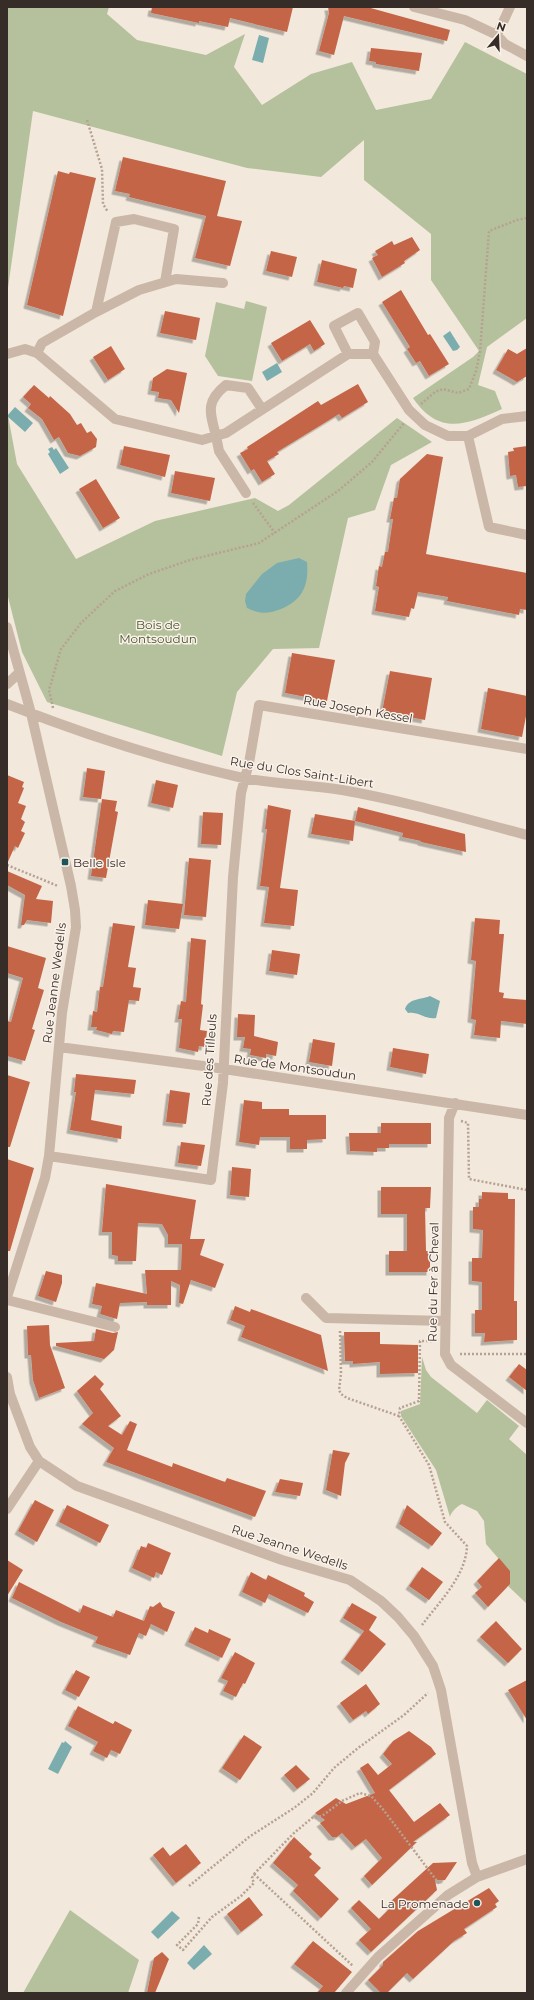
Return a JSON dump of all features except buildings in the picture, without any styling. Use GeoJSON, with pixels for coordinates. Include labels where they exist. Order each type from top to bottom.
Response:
{"type":"FeatureCollection","features":[{"type":"Feature","properties":{"kind":"street"},"geometry":{"type":"LineString","coordinates":[[414,7],[465,20],[497,35],[505,44],[527,56]]}},
{"type":"Feature","properties":{"kind":"street"},"geometry":{"type":"LineString","coordinates":[[497,35],[510,7]]}},
{"type":"Feature","properties":{"kind":"street"},"geometry":{"type":"LineString","coordinates":[[96,312],[116,222],[134,219],[174,229],[165,282]]}},
{"type":"Feature","properties":{"kind":"street"},"geometry":{"type":"LineString","coordinates":[[37,353],[42,344],[96,312],[139,290],[176,279],[223,283]]}},
{"type":"Feature","properties":{"kind":"street"},"geometry":{"type":"LineString","coordinates":[[348,354],[334,326],[358,313],[375,342],[373,354],[412,413],[425,426],[448,436],[468,436],[502,420],[527,416]]}},
{"type":"Feature","properties":{"kind":"street"},"geometry":{"type":"LineString","coordinates":[[7,354],[25,349],[37,353],[114,420],[202,440],[226,433],[348,354],[373,354]]}},
{"type":"Feature","properties":{"kind":"street"},"geometry":{"type":"LineString","coordinates":[[246,493],[219,451],[210,410],[214,394],[226,385],[248,388],[262,409]]}},
{"type":"Feature","properties":{"kind":"street"},"geometry":{"type":"LineString","coordinates":[[468,436],[489,527],[527,534]]}},
{"type":"Feature","properties":{"kind":"street","name":"Rue Jeanne Wedells"},"geometry":{"type":"LineString","coordinates":[[7,627],[31,714],[76,910],[76,927],[62,1013],[49,1156],[45,1178],[7,1297]]}},
{"type":"Feature","properties":{"kind":"street"},"geometry":{"type":"LineString","coordinates":[[7,684],[20,672]]}},
{"type":"Feature","properties":{"kind":"street","name":"Rue du Clos Saint-Libert"},"geometry":{"type":"LineString","coordinates":[[7,704],[31,714],[158,756],[245,778],[308,785],[372,796],[527,835]]}},
{"type":"Feature","properties":{"kind":"street","name":"Rue Joseph Kessel"},"geometry":{"type":"LineString","coordinates":[[245,778],[259,705],[527,749]]}},
{"type":"Feature","properties":{"kind":"street","name":"Rue des Tilleuls"},"geometry":{"type":"LineString","coordinates":[[49,1156],[211,1180],[223,1069],[233,877],[241,793],[245,778]]}},
{"type":"Feature","properties":{"kind":"street","name":"Rue de Montsoudun"},"geometry":{"type":"LineString","coordinates":[[59,1047],[223,1069],[527,1115]]}},
{"type":"Feature","properties":{"kind":"street","name":"Rue du Fer à Cheval"},"geometry":{"type":"LineString","coordinates":[[455,1103],[449,1118],[445,1320],[446,1354],[451,1365],[527,1423]]}},
{"type":"Feature","properties":{"kind":"street"},"geometry":{"type":"LineString","coordinates":[[306,1298],[326,1318],[445,1320]]}},
{"type":"Feature","properties":{"kind":"street"},"geometry":{"type":"LineString","coordinates":[[7,1300],[115,1327]]}},
{"type":"Feature","properties":{"kind":"street","name":"Rue Jeanne Wedells"},"geometry":{"type":"LineString","coordinates":[[7,1377],[10,1394],[30,1447],[39,1461],[77,1486],[282,1560],[350,1580],[381,1600],[398,1617],[414,1636],[433,1666],[439,1683],[472,1863],[478,1877]]}},
{"type":"Feature","properties":{"kind":"street"},"geometry":{"type":"LineString","coordinates":[[7,1509],[39,1461]]}},
{"type":"Feature","properties":{"kind":"street"},"geometry":{"type":"LineString","coordinates":[[346,1993],[378,1957],[448,1895],[478,1877],[527,1859]]}},
{"type":"Feature","properties":{"kind":"path"},"geometry":{"type":"LineString","coordinates":[[87,120],[102,169],[103,204],[115,224]]}},
{"type":"Feature","properties":{"kind":"path"},"geometry":{"type":"LineString","coordinates":[[56,722],[49,690],[61,649],[81,623],[116,592],[149,574],[190,560],[259,543],[338,491],[372,462],[412,413],[439,390],[452,390],[458,393],[469,389],[476,371],[480,352],[489,231],[516,220],[527,218]]}},
{"type":"Feature","properties":{"kind":"path"},"geometry":{"type":"LineString","coordinates":[[246,493],[275,533]]}},
{"type":"Feature","properties":{"kind":"path"},"geometry":{"type":"LineString","coordinates":[[7,865],[56,886],[71,886]]}},
{"type":"Feature","properties":{"kind":"path"},"geometry":{"type":"LineString","coordinates":[[449,1118],[468,1123],[469,1179],[527,1190]]}},
{"type":"Feature","properties":{"kind":"path"},"geometry":{"type":"LineString","coordinates":[[340,1318],[341,1374],[339,1390],[341,1394],[347,1398],[399,1416]]}},
{"type":"Feature","properties":{"kind":"path"},"geometry":{"type":"LineString","coordinates":[[414,1636],[455,1581],[466,1557],[467,1546],[445,1522],[429,1465],[399,1416],[400,1408],[419,1401],[420,1341],[445,1340]]}},
{"type":"Feature","properties":{"kind":"path"},"geometry":{"type":"LineString","coordinates":[[446,1354],[527,1354]]}},
{"type":"Feature","properties":{"kind":"path"},"geometry":{"type":"LineString","coordinates":[[189,1886],[249,1837],[294,1808],[313,1793],[334,1768],[358,1748],[404,1715],[439,1683]]}},
{"type":"Feature","properties":{"kind":"path"},"geometry":{"type":"LineString","coordinates":[[199,1917],[198,1924],[177,1945],[183,1950],[212,1917],[241,1896],[254,1883],[252,1878],[254,1874],[294,1833],[312,1818],[322,1816],[342,1801],[360,1793],[371,1796],[382,1808],[448,1895]]}},
{"type":"Feature","properties":{"kind":"path"},"geometry":{"type":"LineString","coordinates":[[254,1874],[362,1974]]}},
{"type":"Feature","properties":{"kind":"green space"},"geometry":{"type":"Polygon","coordinates":[[[7,7],[109,7],[107,14],[137,40],[206,55],[245,34],[234,67],[262,105],[311,74],[352,62],[376,110],[431,99],[465,42],[527,74],[527,318],[487,347],[478,385],[495,391],[502,409],[465,423],[454,424],[433,418],[423,410],[413,398],[473,357],[479,351],[431,280],[431,234],[364,180],[364,140],[321,177],[247,168],[33,111],[7,295],[7,7]]]}},
{"type":"Feature","properties":{"kind":"green space"},"geometry":{"type":"Polygon","coordinates":[[[246,301],[267,307],[252,381],[218,376],[205,356],[216,302],[244,309],[246,301]]]}},
{"type":"Feature","properties":{"kind":"green space","name":"Bois de Montsoudun"},"geometry":{"type":"Polygon","coordinates":[[[7,410],[17,464],[76,559],[155,521],[255,498],[278,511],[289,505],[397,418],[432,442],[391,465],[375,510],[348,518],[319,648],[273,649],[237,692],[222,756],[47,702],[22,652],[7,593],[7,410]]]}},
{"type":"Feature","properties":{"kind":"green space"},"geometry":{"type":"Polygon","coordinates":[[[422,1357],[426,1370],[431,1377],[477,1413],[487,1400],[519,1426],[509,1439],[527,1455],[526,1603],[508,1586],[510,1583],[510,1572],[486,1544],[484,1521],[477,1511],[462,1504],[454,1509],[450,1517],[436,1470],[401,1416],[401,1411],[420,1404],[422,1357]]]}},
{"type":"Feature","properties":{"kind":"green space"},"geometry":{"type":"Polygon","coordinates":[[[70,1910],[139,1960],[128,1993],[23,1993],[70,1910]]]}},
{"type":"Feature","properties":{"kind":"water"},"geometry":{"type":"Polygon","coordinates":[[[259,35],[269,38],[263,63],[252,60],[259,35]]]}},
{"type":"Feature","properties":{"kind":"water"},"geometry":{"type":"Polygon","coordinates":[[[450,331],[460,347],[457,350],[453,351],[443,336],[450,331]]]}},
{"type":"Feature","properties":{"kind":"water"},"geometry":{"type":"Polygon","coordinates":[[[277,363],[282,372],[267,381],[262,372],[277,363]]]}},
{"type":"Feature","properties":{"kind":"water"},"geometry":{"type":"Polygon","coordinates":[[[15,407],[33,423],[25,432],[7,416],[15,407]]]}},
{"type":"Feature","properties":{"kind":"water"},"geometry":{"type":"Polygon","coordinates":[[[52,447],[54,450],[56,448],[69,468],[60,474],[48,454],[50,452],[48,449],[52,447]]]}},
{"type":"Feature","properties":{"kind":"water"},"geometry":{"type":"Polygon","coordinates":[[[299,558],[307,562],[307,578],[303,591],[295,601],[272,612],[260,612],[247,608],[245,601],[246,594],[262,574],[277,563],[299,558]]]}},
{"type":"Feature","properties":{"kind":"water"},"geometry":{"type":"Polygon","coordinates":[[[430,996],[440,1001],[436,1018],[429,1018],[415,1013],[408,1013],[405,1009],[412,1001],[430,996]]]}},
{"type":"Feature","properties":{"kind":"water"},"geometry":{"type":"Polygon","coordinates":[[[65,1741],[72,1747],[58,1774],[48,1769],[62,1742],[64,1743],[65,1741]]]}},
{"type":"Feature","properties":{"kind":"water"},"geometry":{"type":"Polygon","coordinates":[[[172,1911],[180,1918],[158,1939],[151,1932],[172,1911]]]}},
{"type":"Feature","properties":{"kind":"water"},"geometry":{"type":"Polygon","coordinates":[[[204,1945],[212,1954],[194,1970],[187,1963],[204,1945]]]}},
{"type":"Feature","properties":{"kind":"place","name":"Belle Isle"},"geometry":{"type":"Point","coordinates":[65,862]}},
{"type":"Feature","properties":{"kind":"place","name":"La Promenade"},"geometry":{"type":"Point","coordinates":[477,1903]}}]}
